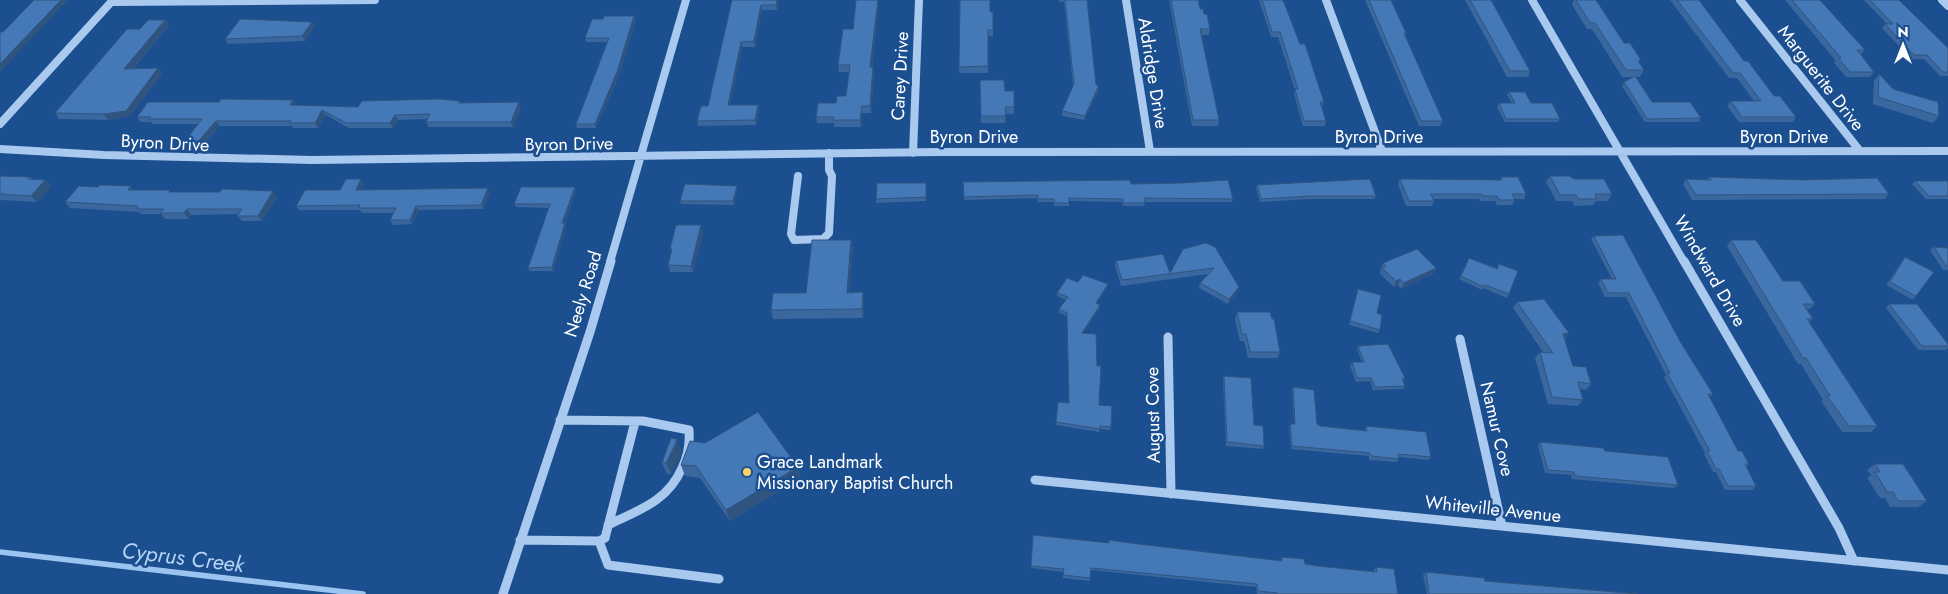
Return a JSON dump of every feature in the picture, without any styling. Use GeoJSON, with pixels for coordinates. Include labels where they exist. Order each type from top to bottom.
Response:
{"type":"FeatureCollection","features":[{"type":"Feature","properties":{"kind":"street"},"geometry":{"type":"LineString","coordinates":[[0,124],[112,1],[375,0]]}},
{"type":"Feature","properties":{"kind":"street","name":"Neely Road"},"geometry":{"type":"LineString","coordinates":[[503,594],[590,332],[686,0]]}},
{"type":"Feature","properties":{"kind":"street","name":"Carey Drive"},"geometry":{"type":"LineString","coordinates":[[913,153],[919,0]]}},
{"type":"Feature","properties":{"kind":"street","name":"Aldridge Drive"},"geometry":{"type":"LineString","coordinates":[[1126,0],[1150,151]]}},
{"type":"Feature","properties":{"kind":"street"},"geometry":{"type":"LineString","coordinates":[[1326,0],[1382,152]]}},
{"type":"Feature","properties":{"kind":"street","name":"Windward Drive"},"geometry":{"type":"LineString","coordinates":[[1532,0],[1839,528],[1854,561]]}},
{"type":"Feature","properties":{"kind":"street","name":"Marguerite Drive"},"geometry":{"type":"LineString","coordinates":[[1740,0],[1860,152]]}},
{"type":"Feature","properties":{"kind":"street"},"geometry":{"type":"LineString","coordinates":[[1942,0],[1948,6]]}},
{"type":"Feature","properties":{"kind":"street","name":"Byron Drive"},"geometry":{"type":"LineString","coordinates":[[0,148],[220,160],[640,158],[829,153],[1150,151],[1948,152]]}},
{"type":"Feature","properties":{"kind":"street"},"geometry":{"type":"LineString","coordinates":[[798,176],[791,234],[794,240],[823,238],[829,233],[832,176],[829,170],[829,153]]}},
{"type":"Feature","properties":{"kind":"street","name":"August Cove"},"geometry":{"type":"LineString","coordinates":[[1168,337],[1171,494]]}},
{"type":"Feature","properties":{"kind":"street","name":"Namur Cove"},"geometry":{"type":"LineString","coordinates":[[1460,339],[1502,526]]}},
{"type":"Feature","properties":{"kind":"street"},"geometry":{"type":"LineString","coordinates":[[560,420],[635,422],[677,426],[689,430],[690,442],[688,451],[679,477],[669,494],[655,504],[608,525]]}},
{"type":"Feature","properties":{"kind":"street"},"geometry":{"type":"LineString","coordinates":[[520,540],[599,542],[604,538],[635,422]]}},
{"type":"Feature","properties":{"kind":"street","name":"Whiteville Avenue"},"geometry":{"type":"LineString","coordinates":[[1035,480],[1948,570]]}},
{"type":"Feature","properties":{"kind":"street"},"geometry":{"type":"LineString","coordinates":[[599,542],[608,565],[719,579]]}},
{"type":"Feature","properties":{"kind":"building"},"geometry":{"type":"Polygon","coordinates":[[[34,0],[61,0],[0,64],[0,32],[3,32],[34,0]]]}},
{"type":"Feature","properties":{"kind":"building"},"geometry":{"type":"Polygon","coordinates":[[[732,0],[777,0],[776,5],[761,5],[754,41],[741,42],[728,105],[758,105],[755,120],[697,121],[701,106],[708,106],[732,0]]]}},
{"type":"Feature","properties":{"kind":"building"},"geometry":{"type":"Polygon","coordinates":[[[856,0],[878,0],[870,67],[873,67],[870,106],[862,106],[860,120],[833,120],[834,117],[816,117],[818,103],[836,103],[837,96],[846,96],[850,65],[838,65],[843,29],[853,29],[856,0]]]}},
{"type":"Feature","properties":{"kind":"building"},"geometry":{"type":"Polygon","coordinates":[[[960,0],[990,0],[990,12],[993,12],[993,30],[988,30],[988,66],[959,67],[960,0]]]}},
{"type":"Feature","properties":{"kind":"building"},"geometry":{"type":"Polygon","coordinates":[[[1065,0],[1087,0],[1096,85],[1099,85],[1085,116],[1062,111],[1074,84],[1065,0]]]}},
{"type":"Feature","properties":{"kind":"building"},"geometry":{"type":"Polygon","coordinates":[[[1171,0],[1198,0],[1200,9],[1203,9],[1204,14],[1207,14],[1210,29],[1200,29],[1219,120],[1193,120],[1171,0]]]}},
{"type":"Feature","properties":{"kind":"building"},"geometry":{"type":"Polygon","coordinates":[[[1262,0],[1283,0],[1300,44],[1305,44],[1324,102],[1320,102],[1326,121],[1304,121],[1295,89],[1298,89],[1280,32],[1272,32],[1262,0]]]}},
{"type":"Feature","properties":{"kind":"building"},"geometry":{"type":"Polygon","coordinates":[[[1369,0],[1391,0],[1443,121],[1421,121],[1369,0]]]}},
{"type":"Feature","properties":{"kind":"building"},"geometry":{"type":"Polygon","coordinates":[[[1470,0],[1491,0],[1530,71],[1510,71],[1470,0]]]}},
{"type":"Feature","properties":{"kind":"building"},"geometry":{"type":"Polygon","coordinates":[[[1576,0],[1596,0],[1624,43],[1630,43],[1641,60],[1638,61],[1644,70],[1626,70],[1595,23],[1590,23],[1576,0]]]}},
{"type":"Feature","properties":{"kind":"building"},"geometry":{"type":"Polygon","coordinates":[[[1677,0],[1699,0],[1744,61],[1748,61],[1774,96],[1780,96],[1796,117],[1742,117],[1731,101],[1761,101],[1740,73],[1733,73],[1677,0]]]}},
{"type":"Feature","properties":{"kind":"building"},"geometry":{"type":"Polygon","coordinates":[[[1792,0],[1820,0],[1865,50],[1857,50],[1874,72],[1850,72],[1838,58],[1841,58],[1792,0]]]}},
{"type":"Feature","properties":{"kind":"building"},"geometry":{"type":"Polygon","coordinates":[[[1870,0],[1899,0],[1948,48],[1948,72],[1943,72],[1927,55],[1914,55],[1885,24],[1893,24],[1870,0]]]}},
{"type":"Feature","properties":{"kind":"building"},"geometry":{"type":"Polygon","coordinates":[[[604,16],[634,16],[617,72],[595,124],[576,124],[609,38],[585,38],[592,19],[603,19],[604,16]]]}},
{"type":"Feature","properties":{"kind":"building"},"geometry":{"type":"Polygon","coordinates":[[[240,19],[312,22],[302,36],[225,39],[240,19]]]}},
{"type":"Feature","properties":{"kind":"building"},"geometry":{"type":"Polygon","coordinates":[[[148,20],[165,20],[124,69],[158,68],[126,111],[104,114],[55,113],[127,29],[140,29],[148,20]]]}},
{"type":"Feature","properties":{"kind":"building"},"geometry":{"type":"Polygon","coordinates":[[[1879,74],[1893,89],[1938,102],[1939,116],[1878,97],[1879,74]]]}},
{"type":"Feature","properties":{"kind":"building"},"geometry":{"type":"Polygon","coordinates":[[[1635,76],[1652,102],[1690,102],[1701,118],[1647,119],[1624,82],[1635,76]]]}},
{"type":"Feature","properties":{"kind":"building"},"geometry":{"type":"Polygon","coordinates":[[[980,80],[1004,80],[1005,91],[1014,91],[1014,107],[1005,107],[1006,116],[981,116],[980,80]]]}},
{"type":"Feature","properties":{"kind":"building"},"geometry":{"type":"Polygon","coordinates":[[[1509,92],[1525,92],[1531,103],[1552,103],[1560,119],[1506,119],[1499,103],[1515,103],[1509,92]]]}},
{"type":"Feature","properties":{"kind":"building"},"geometry":{"type":"Polygon","coordinates":[[[221,99],[293,100],[290,105],[358,107],[362,101],[440,99],[460,101],[458,103],[519,102],[511,122],[426,122],[430,114],[395,115],[390,123],[346,123],[322,110],[315,123],[290,123],[291,121],[216,121],[196,144],[188,137],[202,119],[149,119],[151,117],[137,117],[148,102],[219,102],[221,99]]]}},
{"type":"Feature","properties":{"kind":"building"},"geometry":{"type":"Polygon","coordinates":[[[0,176],[30,177],[28,179],[45,180],[31,196],[0,194],[0,176]]]}},
{"type":"Feature","properties":{"kind":"building"},"geometry":{"type":"Polygon","coordinates":[[[1550,176],[1569,176],[1574,179],[1604,179],[1612,194],[1595,194],[1597,199],[1578,199],[1576,195],[1560,195],[1550,176]]]}},
{"type":"Feature","properties":{"kind":"building"},"geometry":{"type":"Polygon","coordinates":[[[1501,177],[1518,177],[1526,194],[1512,194],[1515,200],[1499,200],[1497,196],[1483,196],[1482,194],[1431,194],[1434,201],[1409,201],[1400,179],[1502,180],[1501,177]]]}},
{"type":"Feature","properties":{"kind":"building"},"geometry":{"type":"Polygon","coordinates":[[[1709,177],[1803,180],[1877,178],[1889,194],[1696,195],[1686,179],[1711,180],[1709,177]]]}},
{"type":"Feature","properties":{"kind":"building"},"geometry":{"type":"Polygon","coordinates":[[[346,179],[361,179],[356,190],[488,188],[481,205],[416,206],[410,220],[390,220],[396,208],[359,208],[360,205],[296,206],[305,190],[340,190],[346,179]]]}},
{"type":"Feature","properties":{"kind":"building"},"geometry":{"type":"Polygon","coordinates":[[[1370,179],[1376,196],[1311,196],[1261,199],[1257,185],[1370,179]]]}},
{"type":"Feature","properties":{"kind":"building"},"geometry":{"type":"Polygon","coordinates":[[[1130,180],[1131,184],[1228,180],[1233,199],[1144,198],[1145,203],[1123,203],[1123,199],[1069,198],[1069,203],[1054,203],[1054,199],[1038,199],[1038,195],[964,197],[963,182],[1130,180]]]}},
{"type":"Feature","properties":{"kind":"building"},"geometry":{"type":"Polygon","coordinates":[[[1915,181],[1948,181],[1948,196],[1929,196],[1915,181]]]}},
{"type":"Feature","properties":{"kind":"building"},"geometry":{"type":"Polygon","coordinates":[[[877,183],[926,183],[926,197],[876,199],[877,183]]]}},
{"type":"Feature","properties":{"kind":"building"},"geometry":{"type":"Polygon","coordinates":[[[685,184],[737,186],[733,201],[680,201],[685,184]]]}},
{"type":"Feature","properties":{"kind":"building"},"geometry":{"type":"Polygon","coordinates":[[[100,185],[131,186],[128,190],[170,190],[169,192],[220,192],[222,189],[273,191],[258,216],[237,216],[242,209],[187,209],[184,213],[160,213],[164,209],[136,209],[138,206],[65,202],[79,186],[98,187],[100,185]]]}},
{"type":"Feature","properties":{"kind":"building"},"geometry":{"type":"Polygon","coordinates":[[[521,187],[575,187],[562,223],[565,223],[552,267],[528,268],[550,204],[514,204],[521,187]]]}},
{"type":"Feature","properties":{"kind":"building"},"geometry":{"type":"Polygon","coordinates":[[[676,225],[701,225],[691,266],[668,265],[676,225]]]}},
{"type":"Feature","properties":{"kind":"building"},"geometry":{"type":"Polygon","coordinates":[[[1623,235],[1681,343],[1713,394],[1708,394],[1738,451],[1742,451],[1749,464],[1745,464],[1756,486],[1728,486],[1719,469],[1716,469],[1707,451],[1710,451],[1667,373],[1670,373],[1629,293],[1608,293],[1601,279],[1616,279],[1594,236],[1623,235]]]}},
{"type":"Feature","properties":{"kind":"building"},"geometry":{"type":"Polygon","coordinates":[[[812,240],[851,240],[847,293],[863,292],[862,309],[771,310],[773,293],[806,293],[812,240]]]}},
{"type":"Feature","properties":{"kind":"building"},"geometry":{"type":"Polygon","coordinates":[[[1731,240],[1756,240],[1783,281],[1800,281],[1815,304],[1803,304],[1813,319],[1807,319],[1877,426],[1849,426],[1827,396],[1830,396],[1806,358],[1803,358],[1731,240]]]}},
{"type":"Feature","properties":{"kind":"building"},"geometry":{"type":"Polygon","coordinates":[[[1206,243],[1215,247],[1239,287],[1229,299],[1200,283],[1214,268],[1122,280],[1116,261],[1163,254],[1170,273],[1183,249],[1206,243]]]}},
{"type":"Feature","properties":{"kind":"building"},"geometry":{"type":"Polygon","coordinates":[[[1934,247],[1948,248],[1948,266],[1946,266],[1934,247]]]}},
{"type":"Feature","properties":{"kind":"building"},"geometry":{"type":"Polygon","coordinates":[[[1417,249],[1436,268],[1404,283],[1400,279],[1396,281],[1382,268],[1386,266],[1383,263],[1417,249]]]}},
{"type":"Feature","properties":{"kind":"building"},"geometry":{"type":"Polygon","coordinates":[[[1905,257],[1934,272],[1916,296],[1890,282],[1905,257]]]}},
{"type":"Feature","properties":{"kind":"building"},"geometry":{"type":"Polygon","coordinates":[[[1469,258],[1497,269],[1499,264],[1518,271],[1509,294],[1485,285],[1484,287],[1461,276],[1469,258]]]}},
{"type":"Feature","properties":{"kind":"building"},"geometry":{"type":"Polygon","coordinates":[[[1083,275],[1108,284],[1096,303],[1100,305],[1082,333],[1096,334],[1097,366],[1101,366],[1099,405],[1112,406],[1111,427],[1100,426],[1100,429],[1056,422],[1058,402],[1069,403],[1067,313],[1059,309],[1068,297],[1057,293],[1067,278],[1078,282],[1083,275]]]}},
{"type":"Feature","properties":{"kind":"building"},"geometry":{"type":"Polygon","coordinates":[[[1358,289],[1381,295],[1377,313],[1382,315],[1380,330],[1350,321],[1358,289]]]}},
{"type":"Feature","properties":{"kind":"building"},"geometry":{"type":"Polygon","coordinates":[[[1544,299],[1569,333],[1563,334],[1573,366],[1586,367],[1591,384],[1578,382],[1583,400],[1552,397],[1540,352],[1553,353],[1517,302],[1544,299]]]}},
{"type":"Feature","properties":{"kind":"building"},"geometry":{"type":"Polygon","coordinates":[[[1889,304],[1917,304],[1948,346],[1922,346],[1889,304]]]}},
{"type":"Feature","properties":{"kind":"building"},"geometry":{"type":"Polygon","coordinates":[[[1237,312],[1270,312],[1272,319],[1274,319],[1280,352],[1250,352],[1246,334],[1242,334],[1237,312]]]}},
{"type":"Feature","properties":{"kind":"building"},"geometry":{"type":"Polygon","coordinates":[[[1388,344],[1405,378],[1402,378],[1405,386],[1375,387],[1371,378],[1357,378],[1352,362],[1364,362],[1358,346],[1388,344]]]}},
{"type":"Feature","properties":{"kind":"building"},"geometry":{"type":"Polygon","coordinates":[[[1224,376],[1251,378],[1254,425],[1263,426],[1264,446],[1227,442],[1224,376]]]}},
{"type":"Feature","properties":{"kind":"building"},"geometry":{"type":"Polygon","coordinates":[[[1293,387],[1314,390],[1317,424],[1320,426],[1367,431],[1366,426],[1426,432],[1431,457],[1398,454],[1399,459],[1371,456],[1370,453],[1292,446],[1290,424],[1295,424],[1293,387]]]}},
{"type":"Feature","properties":{"kind":"building"},"geometry":{"type":"Polygon","coordinates":[[[758,412],[798,467],[726,510],[696,466],[681,465],[690,441],[705,443],[758,412]]]}},
{"type":"Feature","properties":{"kind":"building"},"geometry":{"type":"Polygon","coordinates":[[[671,438],[677,439],[675,445],[666,463],[662,463],[671,438]]]}},
{"type":"Feature","properties":{"kind":"building"},"geometry":{"type":"Polygon","coordinates":[[[1540,442],[1668,457],[1678,485],[1575,476],[1574,472],[1548,470],[1540,442]]]}},
{"type":"Feature","properties":{"kind":"building"},"geometry":{"type":"Polygon","coordinates":[[[1875,464],[1903,464],[1927,501],[1898,501],[1893,492],[1887,492],[1875,472],[1880,472],[1875,464]]]}},
{"type":"Feature","properties":{"kind":"building"},"geometry":{"type":"Polygon","coordinates":[[[1033,535],[1109,543],[1109,540],[1282,561],[1282,557],[1304,559],[1305,564],[1377,572],[1376,567],[1394,569],[1398,594],[1277,594],[1258,591],[1257,584],[1091,568],[1090,578],[1063,575],[1064,569],[1031,566],[1033,535]]]}},
{"type":"Feature","properties":{"kind":"building"},"geometry":{"type":"Polygon","coordinates":[[[1426,572],[1484,578],[1485,581],[1638,594],[1429,594],[1426,572]]]}},
{"type":"Feature","properties":{"kind":"waterway","name":"Cyprus Creek"},"geometry":{"type":"LineString","coordinates":[[0,552],[363,594]]}},
{"type":"Feature","properties":{"kind":"place","name":"Grace Landmark Missionary Baptist Church"},"geometry":{"type":"Point","coordinates":[747,472]}}]}
